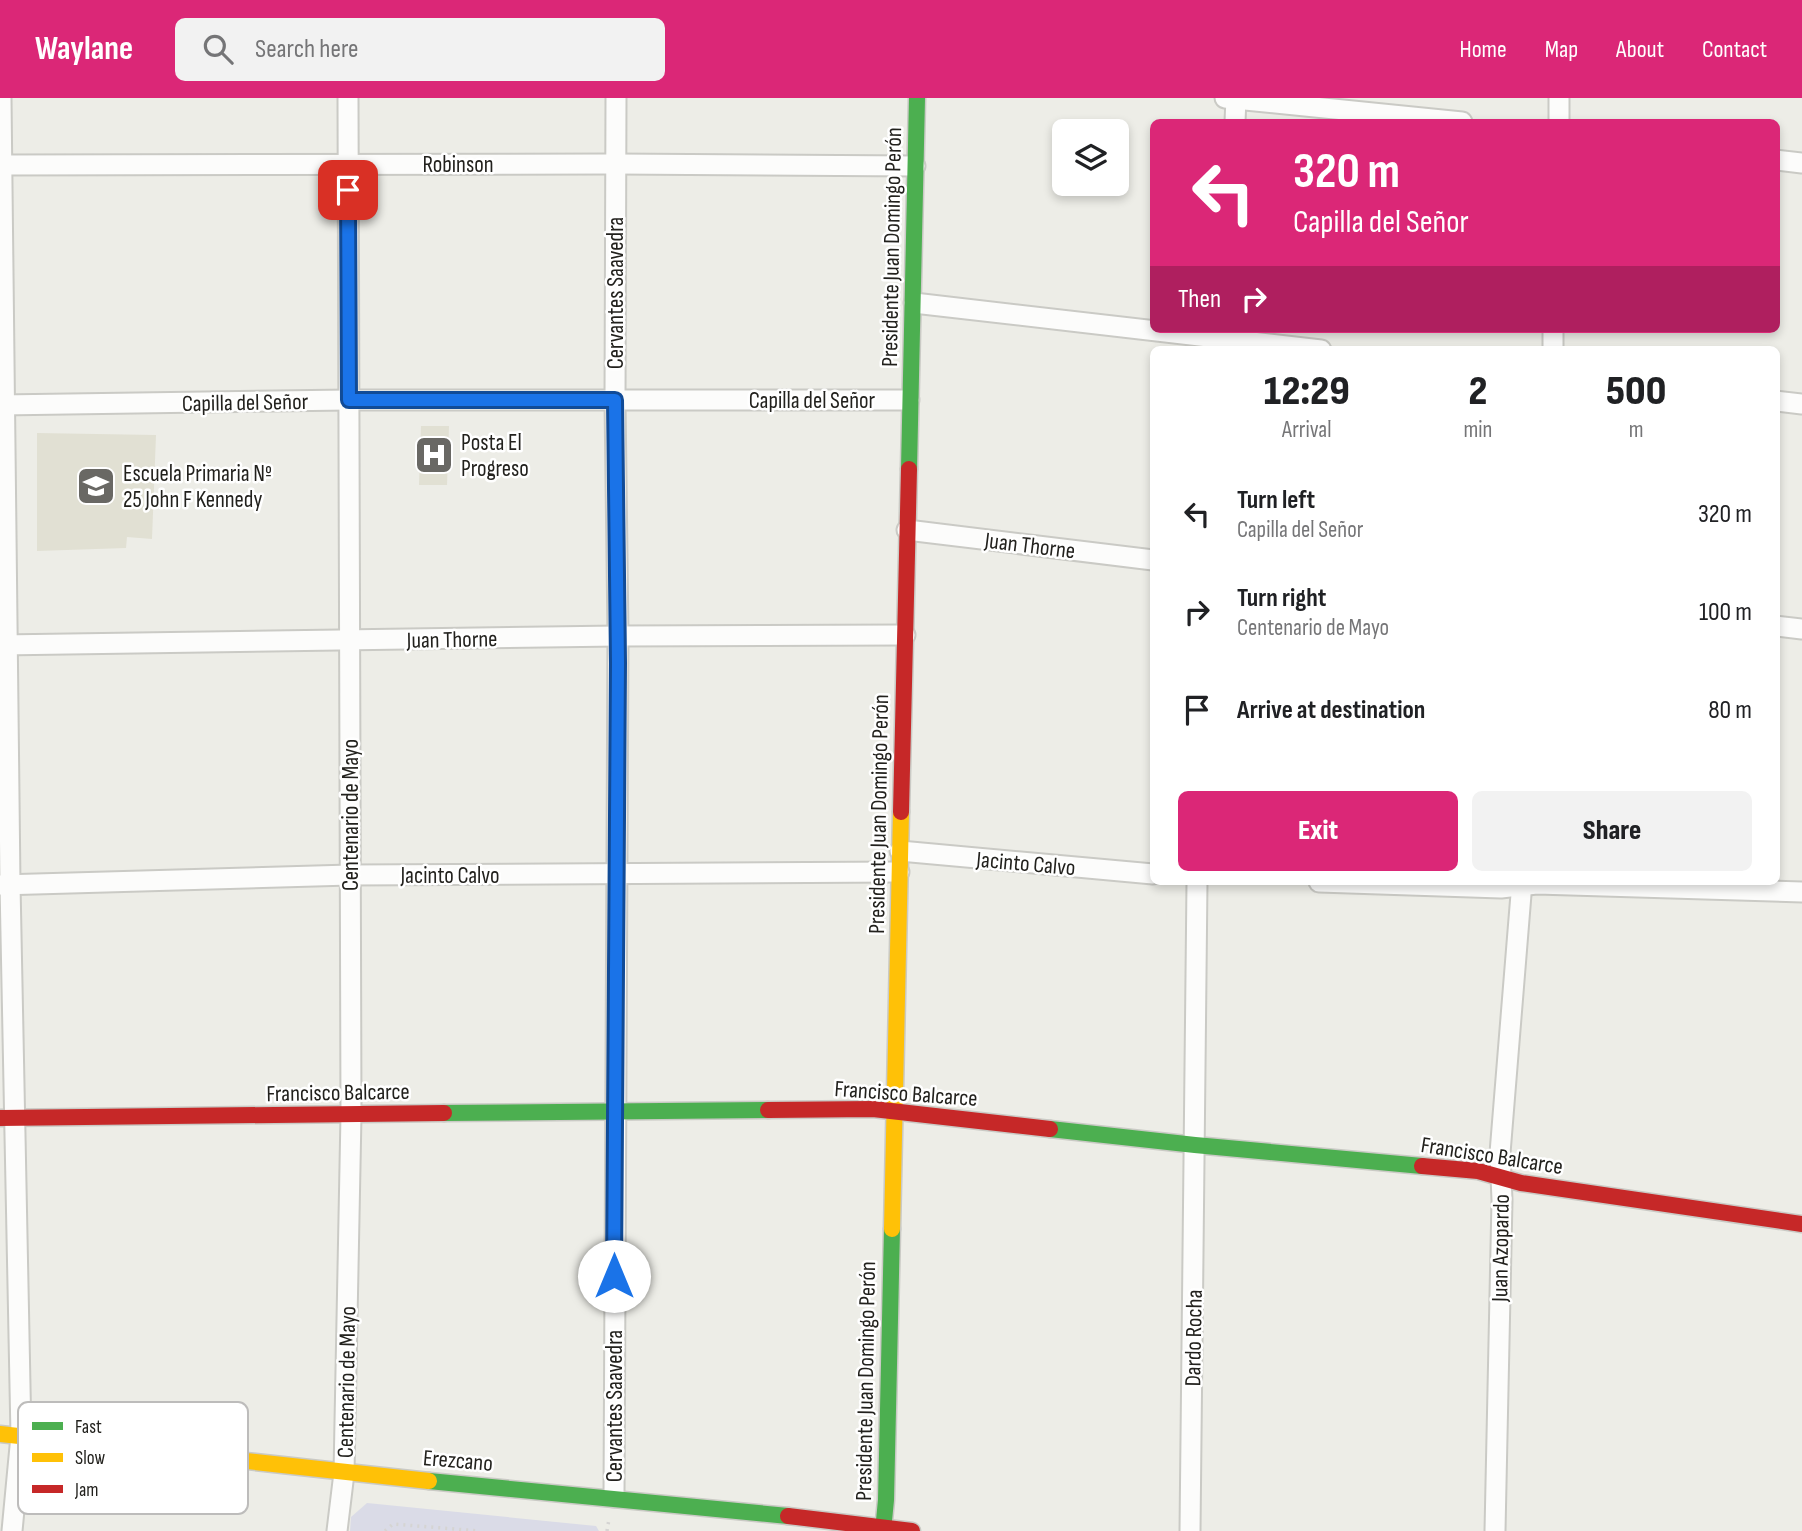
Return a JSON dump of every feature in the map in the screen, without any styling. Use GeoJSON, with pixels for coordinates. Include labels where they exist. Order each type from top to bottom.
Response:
{"type":"FeatureCollection","features":[{"type":"Feature","properties":{"kind":"street"},"geometry":{"type":"LineString","coordinates":[[1,98],[8,1118],[20,1402]]}},
{"type":"Feature","properties":{"kind":"street","name":"Centenario de Mayo"},"geometry":{"type":"LineString","coordinates":[[337,1531],[344,1472],[351,1115],[348,98]]}},
{"type":"Feature","properties":{"kind":"street","name":"Cervantes Saavedra"},"geometry":{"type":"LineString","coordinates":[[614,1497],[618,636],[615,98]]}},
{"type":"Feature","properties":{"kind":"street","name":"Presidente Juan Domingo Perón"},"geometry":{"type":"LineString","coordinates":[[883,1529],[886,1500],[917,98]]}},
{"type":"Feature","properties":{"kind":"street"},"geometry":{"type":"LineString","coordinates":[[1235,119],[1232,98],[1433,119]]}},
{"type":"Feature","properties":{"kind":"street"},"geometry":{"type":"LineString","coordinates":[[1559,98],[1559,119]]}},
{"type":"Feature","properties":{"kind":"street"},"geometry":{"type":"LineString","coordinates":[[1780,160],[1802,163]]}},
{"type":"Feature","properties":{"kind":"street","name":"Robinson"},"geometry":{"type":"LineString","coordinates":[[1,165],[915,166]]}},
{"type":"Feature","properties":{"kind":"street"},"geometry":{"type":"LineString","coordinates":[[914,303],[1150,327]]}},
{"type":"Feature","properties":{"kind":"street"},"geometry":{"type":"LineString","coordinates":[[1213,333],[1298,346]]}},
{"type":"Feature","properties":{"kind":"street","name":"Capilla del Señor"},"geometry":{"type":"LineString","coordinates":[[2,405],[349,400],[909,400]]}},
{"type":"Feature","properties":{"kind":"street"},"geometry":{"type":"LineString","coordinates":[[1780,401],[1802,404]]}},
{"type":"Feature","properties":{"kind":"street","name":"Juan Thorne"},"geometry":{"type":"LineString","coordinates":[[907,530],[1150,560]]}},
{"type":"Feature","properties":{"kind":"street"},"geometry":{"type":"LineString","coordinates":[[1780,626],[1802,629]]}},
{"type":"Feature","properties":{"kind":"street","name":"Juan Thorne"},"geometry":{"type":"LineString","coordinates":[[4,645],[618,636],[905,635]]}},
{"type":"Feature","properties":{"kind":"street","name":"Jacinto Calvo"},"geometry":{"type":"LineString","coordinates":[[900,851],[1150,874]]}},
{"type":"Feature","properties":{"kind":"street","name":"Jacinto Calvo"},"geometry":{"type":"LineString","coordinates":[[5,884],[350,875],[899,872]]}},
{"type":"Feature","properties":{"kind":"street","name":"Dardo Rocha"},"geometry":{"type":"LineString","coordinates":[[1190,1531],[1197,885]]}},
{"type":"Feature","properties":{"kind":"street"},"geometry":{"type":"LineString","coordinates":[[1410,885],[1501,888],[1514,885]]}},
{"type":"Feature","properties":{"kind":"street","name":"Juan Azopardo"},"geometry":{"type":"LineString","coordinates":[[1495,1531],[1500,1153],[1522,885]]}},
{"type":"Feature","properties":{"kind":"street"},"geometry":{"type":"LineString","coordinates":[[1584,885],[1802,892]]}},
{"type":"Feature","properties":{"kind":"street","name":"Francisco Balcarce"},"geometry":{"type":"LineString","coordinates":[[8,1118],[873,1109],[1195,1145],[1478,1171],[1521,1183],[1802,1224]]}},
{"type":"Feature","properties":{"kind":"street","name":"Erezcano"},"geometry":{"type":"LineString","coordinates":[[0,1434],[18,1436]]}},
{"type":"Feature","properties":{"kind":"street","name":"Erezcano"},"geometry":{"type":"LineString","coordinates":[[248,1461],[614,1497],[912,1531]]}},
{"type":"Feature","properties":{"kind":"street"},"geometry":{"type":"LineString","coordinates":[[12,1531],[18,1468]]}},
{"type":"Feature","properties":{"kind":"path"},"geometry":{"type":"LineString","coordinates":[[385,1531],[393,1524],[411,1524],[479,1531]]}},
{"type":"Feature","properties":{"kind":"shaded area","name":"Posta El Progreso"},"geometry":{"type":"Polygon","coordinates":[[[421,426],[449,426],[447,485],[419,485],[421,426]]]}},
{"type":"Feature","properties":{"kind":"shaded area","name":"Escuela Primaria Nº 25 John F Kennedy"},"geometry":{"type":"Polygon","coordinates":[[[37,433],[156,435],[152,539],[127,537],[126,548],[37,551],[37,433]]]}},
{"type":"Feature","properties":{"kind":"shaded area"},"geometry":{"type":"Polygon","coordinates":[[[367,1503],[596,1526],[599,1531],[350,1531],[351,1517],[367,1503]]]}},
{"type":"Feature","properties":{"kind":"traffic: fast"},"geometry":{"type":"LineString","coordinates":[[909,469],[917,98]]}},
{"type":"Feature","properties":{"kind":"traffic: fast"},"geometry":{"type":"LineString","coordinates":[[444,1113],[768,1110]]}},
{"type":"Feature","properties":{"kind":"traffic: fast"},"geometry":{"type":"LineString","coordinates":[[1050,1129],[1422,1166]]}},
{"type":"Feature","properties":{"kind":"traffic: fast"},"geometry":{"type":"LineString","coordinates":[[883,1531],[892,1229]]}},
{"type":"Feature","properties":{"kind":"traffic: fast"},"geometry":{"type":"LineString","coordinates":[[429,1481],[788,1516]]}},
{"type":"Feature","properties":{"kind":"traffic: slow"},"geometry":{"type":"LineString","coordinates":[[892,1229],[901,812]]}},
{"type":"Feature","properties":{"kind":"traffic: slow"},"geometry":{"type":"LineString","coordinates":[[0,1434],[18,1436]]}},
{"type":"Feature","properties":{"kind":"traffic: slow"},"geometry":{"type":"LineString","coordinates":[[248,1461],[429,1481]]}},
{"type":"Feature","properties":{"kind":"traffic: jam"},"geometry":{"type":"LineString","coordinates":[[901,812],[909,469]]}},
{"type":"Feature","properties":{"kind":"traffic: jam"},"geometry":{"type":"LineString","coordinates":[[768,1110],[873,1109],[1050,1129]]}},
{"type":"Feature","properties":{"kind":"traffic: jam"},"geometry":{"type":"LineString","coordinates":[[0,1118],[444,1113]]}},
{"type":"Feature","properties":{"kind":"traffic: jam"},"geometry":{"type":"LineString","coordinates":[[1422,1166],[1478,1171],[1521,1183],[1802,1224]]}},
{"type":"Feature","properties":{"kind":"traffic: jam"},"geometry":{"type":"LineString","coordinates":[[788,1516],[912,1531]]}},
{"type":"Feature","properties":{"kind":"place","name":"Posta El Progreso"},"geometry":{"type":"Point","coordinates":[434,455]}},
{"type":"Feature","properties":{"kind":"place","name":"Escuela Primaria Nº 25 John F Kennedy"},"geometry":{"type":"Point","coordinates":[96,486]}},
{"type":"Feature","properties":{"kind":"route"},"geometry":{"type":"LineString","coordinates":[[348,190],[349,400],[615,400],[618,663],[614,1276]]}}]}
